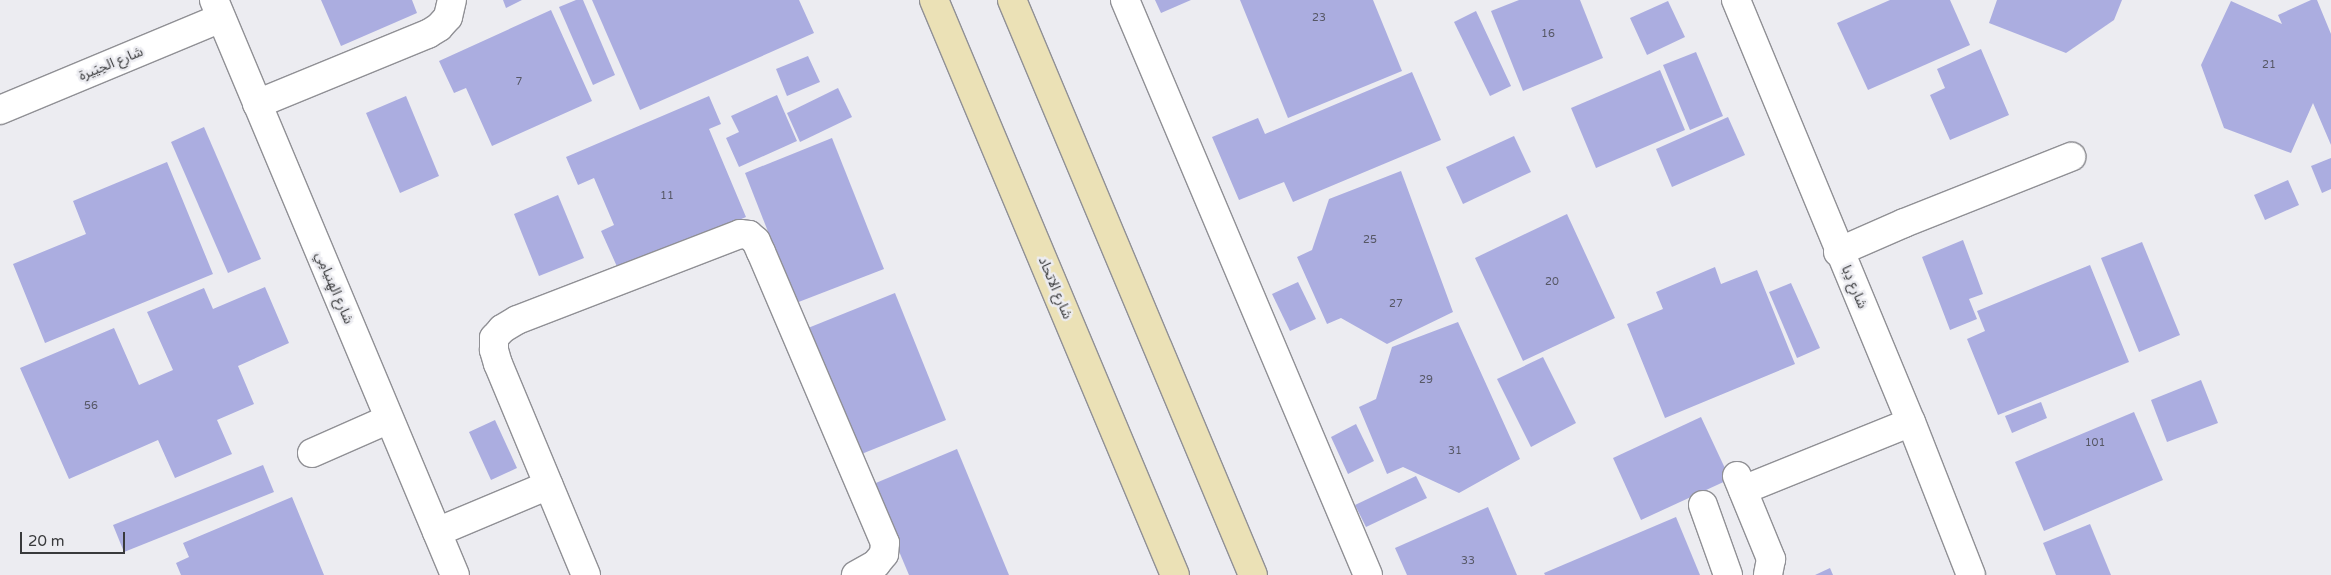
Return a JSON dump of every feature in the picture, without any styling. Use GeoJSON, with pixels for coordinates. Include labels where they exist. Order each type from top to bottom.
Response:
{"type":"FeatureCollection","features":[{"type":"Feature","properties":{"kind":"main road","name":"شارع الاتحاد"},"geometry":{"type":"LineString","coordinates":[[934,0],[1175,575]]}},
{"type":"Feature","properties":{"kind":"main road"},"geometry":{"type":"LineString","coordinates":[[1012,0],[1253,575]]}},
{"type":"Feature","properties":{"kind":"street"},"geometry":{"type":"LineString","coordinates":[[257,104],[428,34],[439,27],[448,17],[452,0]]}},
{"type":"Feature","properties":{"kind":"street"},"geometry":{"type":"LineString","coordinates":[[1125,0],[1368,575]]}},
{"type":"Feature","properties":{"kind":"street","name":"شارع دِبا"},"geometry":{"type":"LineString","coordinates":[[1736,0],[1838,252],[1911,422],[1971,575]]}},
{"type":"Feature","properties":{"kind":"street","name":"شارع الهِنيامِي"},"geometry":{"type":"LineString","coordinates":[[217,9],[455,575]]}},
{"type":"Feature","properties":{"kind":"street","name":"شارع الحِيَيرة"},"geometry":{"type":"LineString","coordinates":[[0,110],[217,9]]}},
{"type":"Feature","properties":{"kind":"street"},"geometry":{"type":"LineString","coordinates":[[1838,252],[1904,222],[2071,157]]}},
{"type":"Feature","properties":{"kind":"street"},"geometry":{"type":"LineString","coordinates":[[586,575],[498,364],[494,350],[494,338],[502,329],[518,320],[731,236],[749,235],[756,241],[762,252],[885,543],[884,554],[876,564],[856,575]]}},
{"type":"Feature","properties":{"kind":"street"},"geometry":{"type":"LineString","coordinates":[[312,453],[390,419]]}},
{"type":"Feature","properties":{"kind":"street"},"geometry":{"type":"LineString","coordinates":[[1768,575],[1771,559],[1740,483],[1911,422]]}},
{"type":"Feature","properties":{"kind":"street"},"geometry":{"type":"LineString","coordinates":[[437,532],[549,485]]}},
{"type":"Feature","properties":{"kind":"street"},"geometry":{"type":"LineString","coordinates":[[1703,505],[1728,575]]}},
{"type":"Feature","properties":{"kind":"building"},"geometry":{"type":"Polygon","coordinates":[[[321,0],[412,0],[417,13],[341,46],[321,0]]]}},
{"type":"Feature","properties":{"kind":"building"},"geometry":{"type":"Polygon","coordinates":[[[503,0],[522,0],[506,8],[503,0]]]}},
{"type":"Feature","properties":{"kind":"building"},"geometry":{"type":"Polygon","coordinates":[[[576,0],[583,0],[615,75],[593,85],[559,7],[576,0]]]}},
{"type":"Feature","properties":{"kind":"building"},"geometry":{"type":"Polygon","coordinates":[[[592,0],[799,0],[814,33],[640,110],[592,0]]]}},
{"type":"Feature","properties":{"kind":"building"},"geometry":{"type":"Polygon","coordinates":[[[1155,0],[1191,0],[1161,13],[1155,0]]]}},
{"type":"Feature","properties":{"kind":"building"},"geometry":{"type":"Polygon","coordinates":[[[1240,0],[1373,0],[1402,71],[1288,118],[1240,0]]]}},
{"type":"Feature","properties":{"kind":"building"},"geometry":{"type":"Polygon","coordinates":[[[1519,0],[1580,0],[1603,58],[1523,91],[1491,11],[1519,0]]]}},
{"type":"Feature","properties":{"kind":"building"},"geometry":{"type":"Polygon","coordinates":[[[1890,0],[1950,0],[1970,45],[1868,90],[1837,23],[1890,0]]]}},
{"type":"Feature","properties":{"kind":"building"},"geometry":{"type":"Polygon","coordinates":[[[1997,0],[2122,0],[2114,20],[2066,53],[1989,23],[1997,0]]]}},
{"type":"Feature","properties":{"kind":"building"},"geometry":{"type":"Polygon","coordinates":[[[2311,0],[2317,0],[2331,34],[2331,145],[2313,103],[2291,153],[2224,128],[2201,65],[2231,1],[2282,24],[2278,15],[2311,0]]]}},
{"type":"Feature","properties":{"kind":"building"},"geometry":{"type":"Polygon","coordinates":[[[1668,1],[1685,37],[1647,55],[1630,18],[1668,1]]]}},
{"type":"Feature","properties":{"kind":"building"},"geometry":{"type":"Polygon","coordinates":[[[551,10],[592,101],[492,146],[466,88],[454,93],[439,61],[551,10]]]}},
{"type":"Feature","properties":{"kind":"building"},"geometry":{"type":"Polygon","coordinates":[[[1476,11],[1511,86],[1490,96],[1454,22],[1476,11]]]}},
{"type":"Feature","properties":{"kind":"building"},"geometry":{"type":"Polygon","coordinates":[[[1981,49],[2009,115],[1950,140],[1930,95],[1945,88],[1937,69],[1981,49]]]}},
{"type":"Feature","properties":{"kind":"building"},"geometry":{"type":"Polygon","coordinates":[[[1696,52],[1723,116],[1690,130],[1663,65],[1696,52]]]}},
{"type":"Feature","properties":{"kind":"building"},"geometry":{"type":"Polygon","coordinates":[[[808,56],[820,82],[787,96],[776,69],[808,56]]]}},
{"type":"Feature","properties":{"kind":"building"},"geometry":{"type":"Polygon","coordinates":[[[1660,70],[1685,130],[1596,168],[1571,108],[1660,70]]]}},
{"type":"Feature","properties":{"kind":"building"},"geometry":{"type":"Polygon","coordinates":[[[1412,72],[1441,140],[1293,202],[1284,182],[1239,200],[1212,137],[1258,118],[1265,134],[1412,72]]]}},
{"type":"Feature","properties":{"kind":"building"},"geometry":{"type":"Polygon","coordinates":[[[838,88],[852,117],[800,142],[787,113],[838,88]]]}},
{"type":"Feature","properties":{"kind":"building"},"geometry":{"type":"Polygon","coordinates":[[[777,95],[797,141],[739,167],[726,138],[739,132],[731,116],[777,95]]]}},
{"type":"Feature","properties":{"kind":"building"},"geometry":{"type":"Polygon","coordinates":[[[406,96],[439,176],[400,193],[366,113],[406,96]]]}},
{"type":"Feature","properties":{"kind":"building"},"geometry":{"type":"Polygon","coordinates":[[[709,96],[721,124],[709,129],[746,217],[619,271],[601,231],[614,225],[594,178],[578,185],[566,157],[709,96]]]}},
{"type":"Feature","properties":{"kind":"building"},"geometry":{"type":"Polygon","coordinates":[[[1728,117],[1745,155],[1672,187],[1656,149],[1728,117]]]}},
{"type":"Feature","properties":{"kind":"building"},"geometry":{"type":"Polygon","coordinates":[[[204,127],[261,259],[228,273],[171,142],[204,127]]]}},
{"type":"Feature","properties":{"kind":"building"},"geometry":{"type":"Polygon","coordinates":[[[1514,136],[1531,172],[1463,204],[1446,167],[1514,136]]]}},
{"type":"Feature","properties":{"kind":"building"},"geometry":{"type":"Polygon","coordinates":[[[832,138],[884,269],[796,303],[745,173],[832,138]]]}},
{"type":"Feature","properties":{"kind":"building"},"geometry":{"type":"Polygon","coordinates":[[[2331,158],[2331,189],[2322,193],[2311,166],[2331,158]]]}},
{"type":"Feature","properties":{"kind":"building"},"geometry":{"type":"Polygon","coordinates":[[[167,162],[213,274],[45,343],[13,264],[86,234],[73,201],[167,162]]]}},
{"type":"Feature","properties":{"kind":"building"},"geometry":{"type":"Polygon","coordinates":[[[1401,171],[1453,312],[1387,344],[1341,318],[1327,324],[1297,257],[1312,250],[1329,199],[1401,171]]]}},
{"type":"Feature","properties":{"kind":"building"},"geometry":{"type":"Polygon","coordinates":[[[2288,180],[2299,205],[2265,220],[2254,195],[2288,180]]]}},
{"type":"Feature","properties":{"kind":"building"},"geometry":{"type":"Polygon","coordinates":[[[558,195],[584,258],[539,276],[514,214],[558,195]]]}},
{"type":"Feature","properties":{"kind":"building"},"geometry":{"type":"Polygon","coordinates":[[[1567,214],[1615,318],[1523,361],[1475,258],[1567,214]]]}},
{"type":"Feature","properties":{"kind":"building"},"geometry":{"type":"Polygon","coordinates":[[[1963,240],[1983,294],[1969,299],[1977,319],[1950,330],[1922,257],[1963,240]]]}},
{"type":"Feature","properties":{"kind":"building"},"geometry":{"type":"Polygon","coordinates":[[[2142,242],[2180,335],[2139,352],[2101,258],[2142,242]]]}},
{"type":"Feature","properties":{"kind":"building"},"geometry":{"type":"Polygon","coordinates":[[[2090,265],[2129,362],[1998,415],[1967,339],[1985,331],[1977,311],[2090,265]]]}},
{"type":"Feature","properties":{"kind":"building"},"geometry":{"type":"Polygon","coordinates":[[[1715,267],[1721,284],[1757,270],[1795,364],[1665,418],[1627,324],[1663,309],[1656,292],[1715,267]]]}},
{"type":"Feature","properties":{"kind":"building"},"geometry":{"type":"Polygon","coordinates":[[[1298,282],[1316,319],[1290,331],[1272,294],[1298,282]]]}},
{"type":"Feature","properties":{"kind":"building"},"geometry":{"type":"Polygon","coordinates":[[[1791,283],[1820,348],[1797,358],[1769,292],[1791,283]]]}},
{"type":"Feature","properties":{"kind":"building"},"geometry":{"type":"Polygon","coordinates":[[[265,287],[289,343],[238,366],[254,404],[217,420],[232,454],[175,478],[158,440],[69,479],[20,368],[114,328],[139,385],[173,370],[147,312],[204,288],[213,309],[265,287]]]}},
{"type":"Feature","properties":{"kind":"building"},"geometry":{"type":"Polygon","coordinates":[[[895,293],[946,420],[859,455],[808,328],[895,293]]]}},
{"type":"Feature","properties":{"kind":"building"},"geometry":{"type":"Polygon","coordinates":[[[1458,322],[1520,459],[1459,493],[1403,467],[1387,474],[1359,407],[1376,399],[1392,347],[1458,322]]]}},
{"type":"Feature","properties":{"kind":"building"},"geometry":{"type":"Polygon","coordinates":[[[1543,357],[1576,423],[1531,447],[1497,379],[1543,357]]]}},
{"type":"Feature","properties":{"kind":"building"},"geometry":{"type":"Polygon","coordinates":[[[2201,380],[2218,423],[2167,442],[2151,400],[2201,380]]]}},
{"type":"Feature","properties":{"kind":"building"},"geometry":{"type":"Polygon","coordinates":[[[2041,402],[2047,418],[2012,433],[2005,416],[2041,402]]]}},
{"type":"Feature","properties":{"kind":"building"},"geometry":{"type":"Polygon","coordinates":[[[2134,412],[2163,480],[2044,531],[2015,462],[2134,412]]]}},
{"type":"Feature","properties":{"kind":"building"},"geometry":{"type":"Polygon","coordinates":[[[1701,417],[1730,479],[1641,520],[1613,458],[1701,417]]]}},
{"type":"Feature","properties":{"kind":"building"},"geometry":{"type":"Polygon","coordinates":[[[495,420],[517,468],[491,480],[469,432],[495,420]]]}},
{"type":"Feature","properties":{"kind":"building"},"geometry":{"type":"Polygon","coordinates":[[[1356,424],[1374,461],[1348,474],[1331,437],[1356,424]]]}},
{"type":"Feature","properties":{"kind":"building"},"geometry":{"type":"Polygon","coordinates":[[[957,449],[1009,575],[909,575],[871,485],[957,449]]]}},
{"type":"Feature","properties":{"kind":"building"},"geometry":{"type":"Polygon","coordinates":[[[263,465],[274,492],[124,552],[113,525],[263,465]]]}},
{"type":"Feature","properties":{"kind":"building"},"geometry":{"type":"Polygon","coordinates":[[[1416,476],[1427,498],[1366,527],[1355,505],[1416,476]]]}},
{"type":"Feature","properties":{"kind":"building"},"geometry":{"type":"Polygon","coordinates":[[[292,497],[324,575],[181,575],[176,563],[189,557],[183,543],[292,497]]]}},
{"type":"Feature","properties":{"kind":"building"},"geometry":{"type":"Polygon","coordinates":[[[1488,507],[1517,575],[1407,575],[1395,548],[1488,507]]]}},
{"type":"Feature","properties":{"kind":"building"},"geometry":{"type":"Polygon","coordinates":[[[1676,517],[1700,575],[1545,575],[1544,573],[1676,517]]]}},
{"type":"Feature","properties":{"kind":"building"},"geometry":{"type":"Polygon","coordinates":[[[2090,524],[2111,575],[2056,575],[2043,543],[2090,524]]]}},
{"type":"Feature","properties":{"kind":"building"},"geometry":{"type":"Polygon","coordinates":[[[1830,568],[1833,575],[1815,575],[1830,568]]]}}]}
